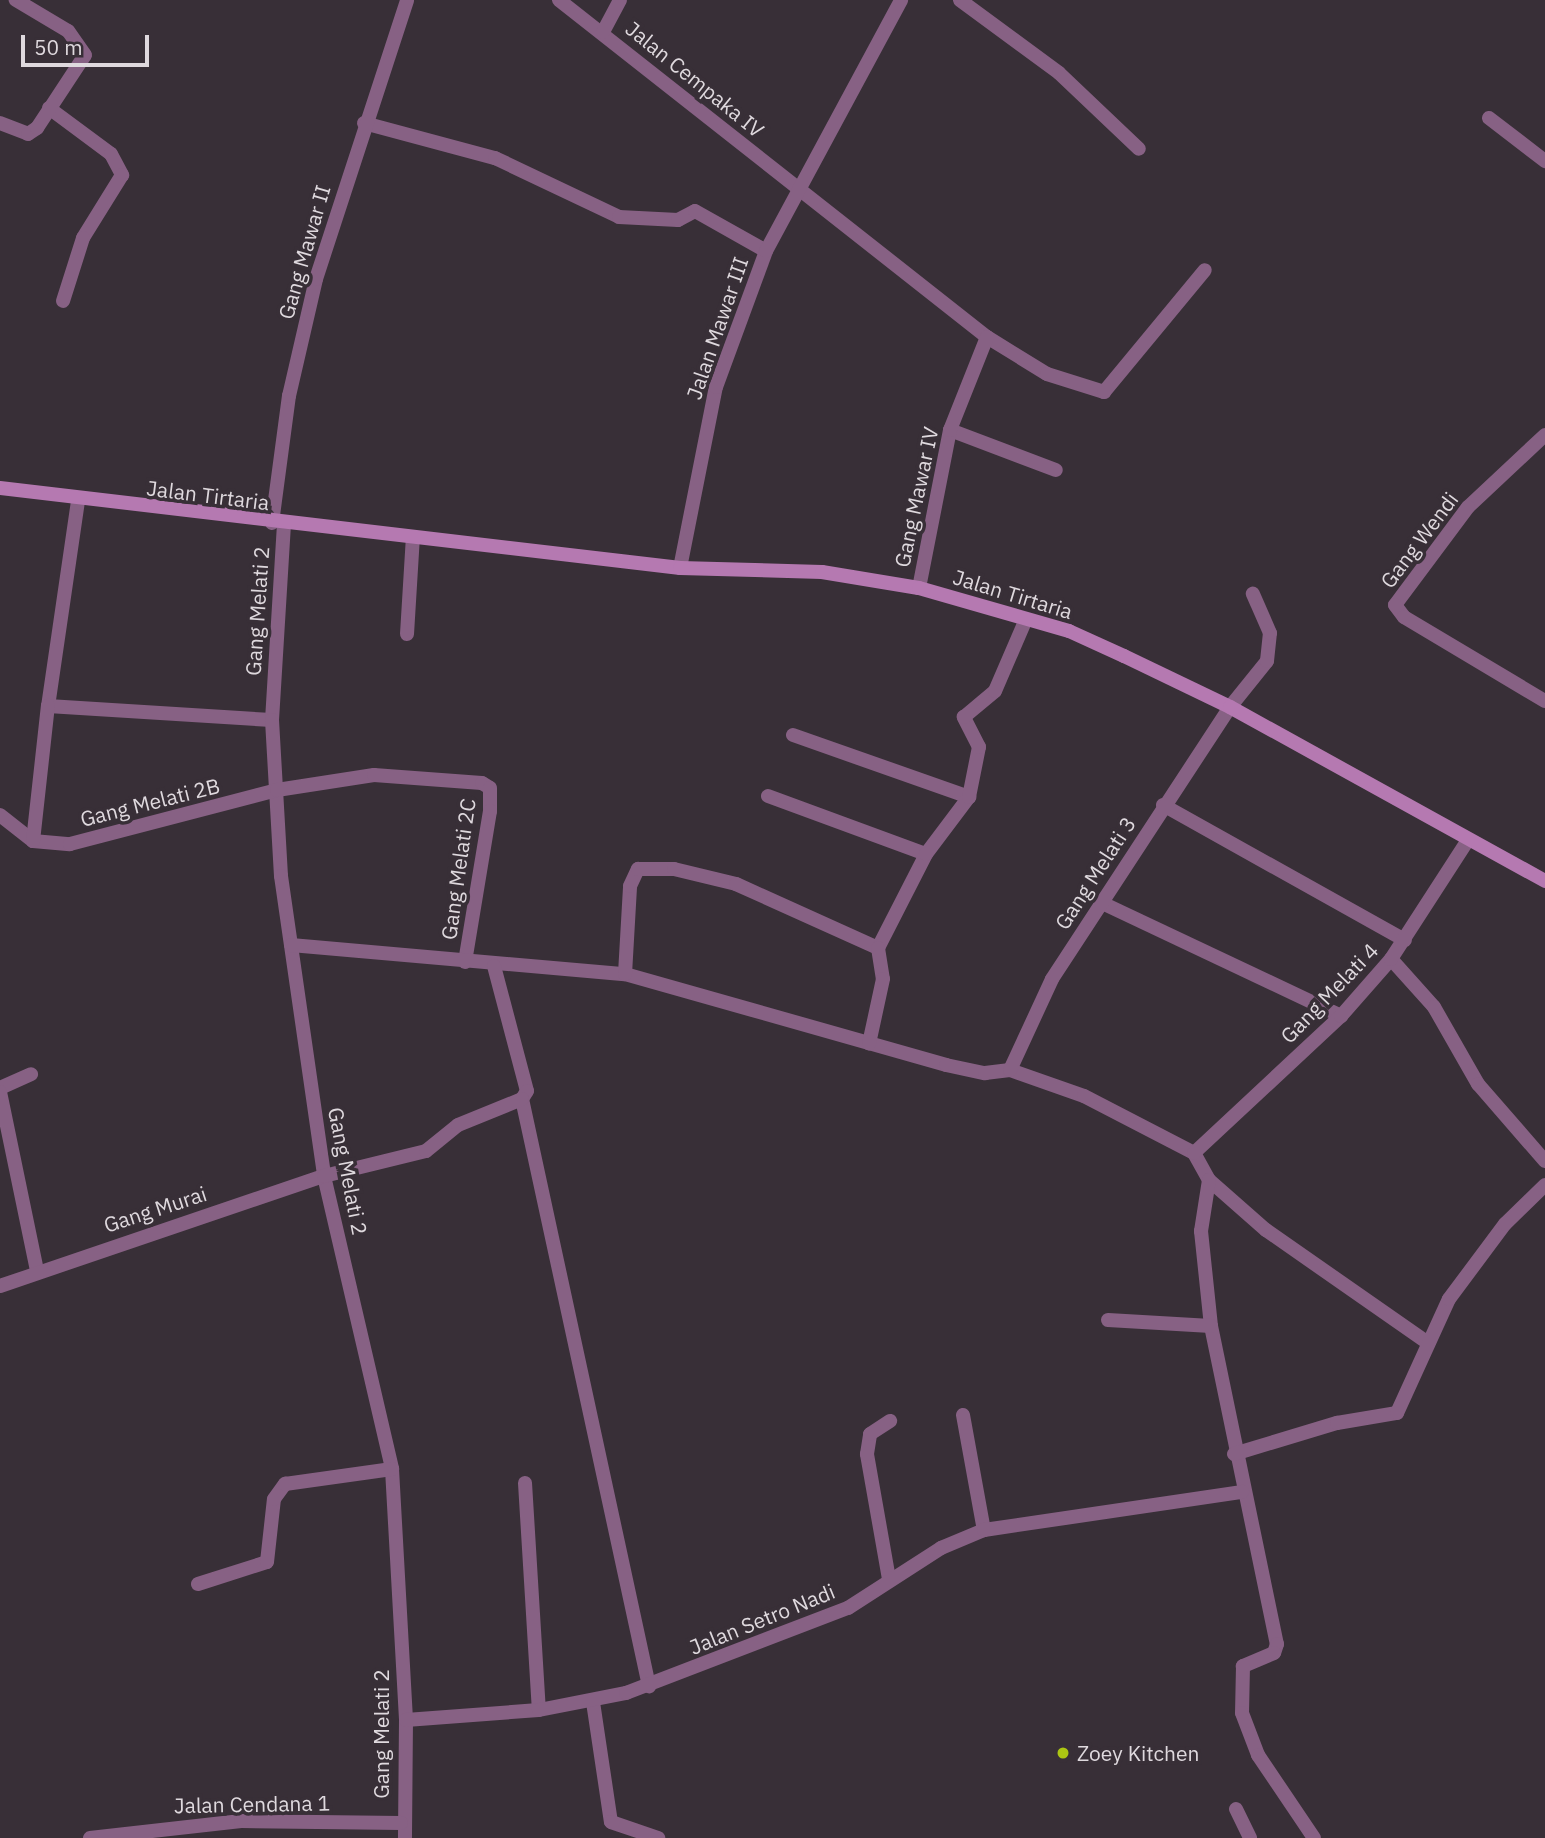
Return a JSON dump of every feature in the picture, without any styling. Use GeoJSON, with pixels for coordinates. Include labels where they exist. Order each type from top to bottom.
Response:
{"type":"FeatureCollection","features":[{"type":"Feature","properties":{"kind":"street"},"geometry":{"type":"LineString","coordinates":[[0,123],[28,134],[49,108],[86,48],[16,0]]}},
{"type":"Feature","properties":{"kind":"street","name":"Gang Mawar II"},"geometry":{"type":"LineString","coordinates":[[278,524],[289,396],[316,279],[364,123],[407,0]]}},
{"type":"Feature","properties":{"kind":"street","name":"Jalan Cempaka IV"},"geometry":{"type":"LineString","coordinates":[[559,0],[987,337],[1047,374],[1098,395],[1205,270]]}},
{"type":"Feature","properties":{"kind":"street"},"geometry":{"type":"LineString","coordinates":[[603,32],[620,0]]}},
{"type":"Feature","properties":{"kind":"street","name":"Jalan Mawar III"},"geometry":{"type":"LineString","coordinates":[[680,568],[716,387],[766,251],[802,192],[901,0]]}},
{"type":"Feature","properties":{"kind":"street"},"geometry":{"type":"LineString","coordinates":[[960,0],[1059,73],[1139,149]]}},
{"type":"Feature","properties":{"kind":"street"},"geometry":{"type":"LineString","coordinates":[[49,108],[111,155],[122,176],[83,238],[63,301]]}},
{"type":"Feature","properties":{"kind":"street"},"geometry":{"type":"LineString","coordinates":[[1489,118],[1545,161]]}},
{"type":"Feature","properties":{"kind":"street"},"geometry":{"type":"LineString","coordinates":[[364,123],[495,158],[619,217],[678,220],[695,211],[766,251]]}},
{"type":"Feature","properties":{"kind":"street","name":"Gang Mawar IV"},"geometry":{"type":"LineString","coordinates":[[919,588],[950,430],[987,337]]}},
{"type":"Feature","properties":{"kind":"street"},"geometry":{"type":"LineString","coordinates":[[950,430],[1056,470]]}},
{"type":"Feature","properties":{"kind":"street","name":"Gang Wendi"},"geometry":{"type":"LineString","coordinates":[[1545,435],[1468,507],[1395,605],[1404,617],[1545,701]]}},
{"type":"Feature","properties":{"kind":"street","name":"Jalan Tirtaria"},"geometry":{"type":"LineString","coordinates":[[0,488],[78,501],[680,568],[822,572],[919,588],[1069,631],[1230,707],[1545,881]]}},
{"type":"Feature","properties":{"kind":"street"},"geometry":{"type":"LineString","coordinates":[[33,841],[48,706],[78,501]]}},
{"type":"Feature","properties":{"kind":"street","name":"Gang Melati 2"},"geometry":{"type":"LineString","coordinates":[[278,524],[272,720],[291,944],[324,1176],[391,1469],[406,1720],[401,1823]]}},
{"type":"Feature","properties":{"kind":"street"},"geometry":{"type":"LineString","coordinates":[[407,634],[413,537]]}},
{"type":"Feature","properties":{"kind":"street","name":"Gang Melati 3"},"geometry":{"type":"LineString","coordinates":[[1010,1070],[1052,979],[1163,805],[1271,649],[1253,594]]}},
{"type":"Feature","properties":{"kind":"street"},"geometry":{"type":"LineString","coordinates":[[869,1044],[883,979],[878,948],[926,854],[969,797],[979,747],[964,716],[995,691],[1026,619]]}},
{"type":"Feature","properties":{"kind":"street"},"geometry":{"type":"LineString","coordinates":[[48,706],[97,713],[272,720]]}},
{"type":"Feature","properties":{"kind":"street"},"geometry":{"type":"LineString","coordinates":[[793,735],[969,797]]}},
{"type":"Feature","properties":{"kind":"street","name":"Gang Melati 2C"},"geometry":{"type":"LineString","coordinates":[[277,790],[374,775],[435,775],[491,788],[465,962]]}},
{"type":"Feature","properties":{"kind":"street","name":"Gang Melati 2B"},"geometry":{"type":"LineString","coordinates":[[33,841],[101,837],[277,790]]}},
{"type":"Feature","properties":{"kind":"street"},"geometry":{"type":"LineString","coordinates":[[768,796],[926,854]]}},
{"type":"Feature","properties":{"kind":"street"},"geometry":{"type":"LineString","coordinates":[[1163,805],[1405,940]]}},
{"type":"Feature","properties":{"kind":"street"},"geometry":{"type":"LineString","coordinates":[[0,814],[33,841]]}},
{"type":"Feature","properties":{"kind":"street","name":"Gang Melati 4"},"geometry":{"type":"LineString","coordinates":[[1195,1153],[1341,1016],[1391,959],[1468,840]]}},
{"type":"Feature","properties":{"kind":"street"},"geometry":{"type":"LineString","coordinates":[[625,974],[630,886],[638,869],[674,869],[736,884],[878,948]]}},
{"type":"Feature","properties":{"kind":"street"},"geometry":{"type":"LineString","coordinates":[[1100,902],[1341,1016]]}},
{"type":"Feature","properties":{"kind":"street"},"geometry":{"type":"LineString","coordinates":[[291,944],[494,966],[625,974],[869,1044],[985,1073],[1010,1070],[1084,1096],[1195,1153],[1209,1180],[1344,1291],[1428,1343]]}},
{"type":"Feature","properties":{"kind":"street"},"geometry":{"type":"LineString","coordinates":[[1391,959],[1434,1007],[1478,1084],[1545,1161]]}},
{"type":"Feature","properties":{"kind":"street"},"geometry":{"type":"LineString","coordinates":[[494,966],[527,1091],[522,1100],[649,1686]]}},
{"type":"Feature","properties":{"kind":"street"},"geometry":{"type":"LineString","coordinates":[[31,1074],[0,1090],[37,1271]]}},
{"type":"Feature","properties":{"kind":"street","name":"Gang Murai"},"geometry":{"type":"LineString","coordinates":[[0,1286],[37,1271],[324,1176],[426,1151],[458,1125],[522,1100]]}},
{"type":"Feature","properties":{"kind":"street"},"geometry":{"type":"LineString","coordinates":[[1209,1180],[1201,1231],[1211,1326],[1234,1454],[1276,1644],[1273,1653],[1243,1666],[1242,1713],[1258,1755],[1314,1838]]}},
{"type":"Feature","properties":{"kind":"street"},"geometry":{"type":"LineString","coordinates":[[1234,1454],[1337,1423],[1397,1413],[1428,1343],[1473,1266],[1545,1185]]}},
{"type":"Feature","properties":{"kind":"street"},"geometry":{"type":"LineString","coordinates":[[1108,1320],[1211,1326]]}},
{"type":"Feature","properties":{"kind":"street"},"geometry":{"type":"LineString","coordinates":[[964,1415],[984,1530]]}},
{"type":"Feature","properties":{"kind":"street"},"geometry":{"type":"LineString","coordinates":[[889,1579],[867,1454],[870,1434],[890,1421]]}},
{"type":"Feature","properties":{"kind":"street"},"geometry":{"type":"LineString","coordinates":[[198,1584],[267,1562],[274,1499],[285,1484],[391,1469]]}},
{"type":"Feature","properties":{"kind":"street"},"geometry":{"type":"LineString","coordinates":[[524,1483],[539,1710]]}},
{"type":"Feature","properties":{"kind":"street","name":"Jalan Setro Nadi"},"geometry":{"type":"LineString","coordinates":[[406,1720],[539,1710],[593,1702],[649,1686],[848,1608],[889,1579],[984,1530],[1242,1492]]}},
{"type":"Feature","properties":{"kind":"street"},"geometry":{"type":"LineString","coordinates":[[593,1702],[611,1822],[658,1838]]}},
{"type":"Feature","properties":{"kind":"street"},"geometry":{"type":"LineString","coordinates":[[1236,1809],[1250,1838]]}},
{"type":"Feature","properties":{"kind":"street","name":"Jalan Cendana 1"},"geometry":{"type":"LineString","coordinates":[[90,1838],[242,1821],[401,1823]]}},
{"type":"Feature","properties":{"kind":"street"},"geometry":{"type":"LineString","coordinates":[[401,1823],[405,1838]]}},
{"type":"Feature","properties":{"kind":"place","name":"Zoey Kitchen"},"geometry":{"type":"Point","coordinates":[1063,1753]}}]}
